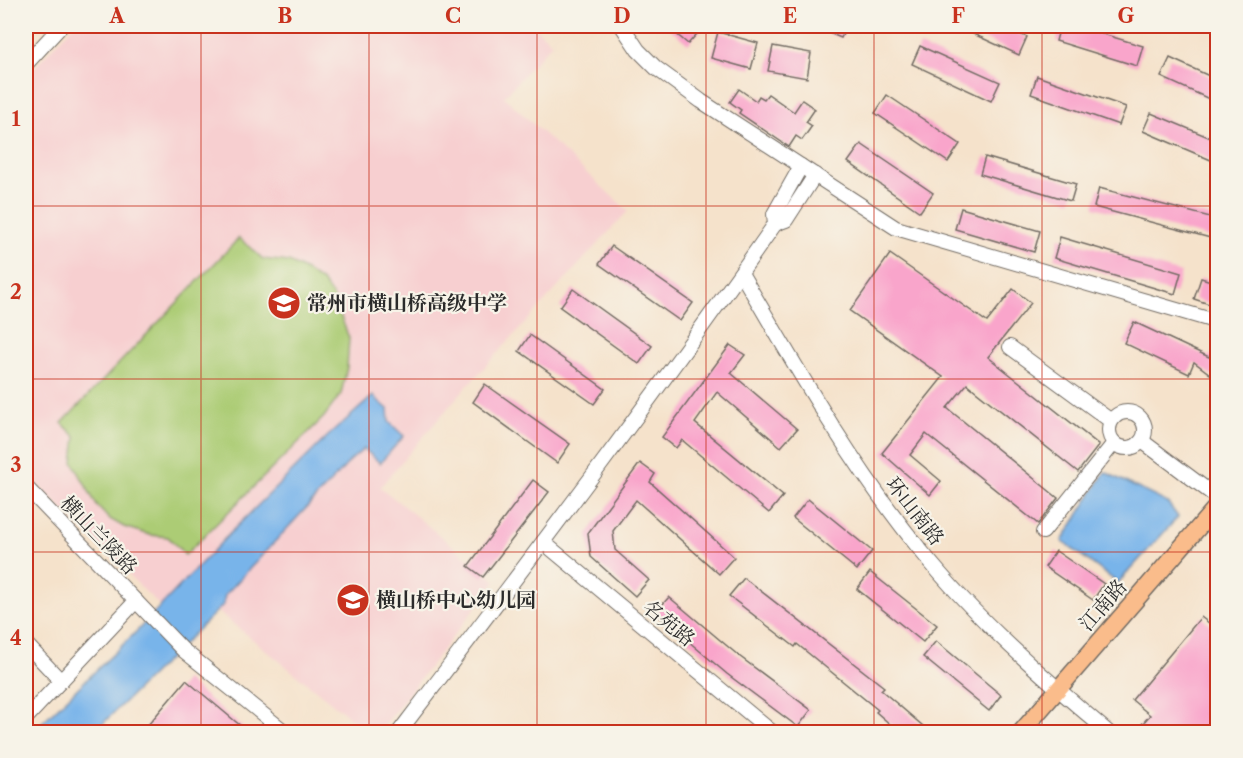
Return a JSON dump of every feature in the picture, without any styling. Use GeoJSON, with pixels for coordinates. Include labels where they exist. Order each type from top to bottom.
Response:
{"type":"FeatureCollection","features":[{"type":"Feature","properties":{"kind":"main road","name":"江南路"},"geometry":{"type":"LineString","coordinates":[[1021,732],[1218,505]]}},
{"type":"Feature","properties":{"kind":"street"},"geometry":{"type":"LineString","coordinates":[[26,64],[61,26]]}},
{"type":"Feature","properties":{"kind":"street"},"geometry":{"type":"LineString","coordinates":[[622,26],[638,50],[656,68],[896,228],[1218,322]]}},
{"type":"Feature","properties":{"kind":"street"},"geometry":{"type":"LineString","coordinates":[[775,224],[774,214],[801,166]]}},
{"type":"Feature","properties":{"kind":"street"},"geometry":{"type":"LineString","coordinates":[[399,732],[543,542],[775,224],[786,220],[815,175]]}},
{"type":"Feature","properties":{"kind":"street","name":"环山南路"},"geometry":{"type":"LineString","coordinates":[[741,273],[868,481],[916,544],[999,637],[1108,732]]}},
{"type":"Feature","properties":{"kind":"street"},"geometry":{"type":"LineString","coordinates":[[1011,347],[1111,421]]}},
{"type":"Feature","properties":{"kind":"street"},"geometry":{"type":"LineString","coordinates":[[1120,412],[1134,412],[1144,422],[1146,428],[1142,441],[1131,448],[1114,443],[1109,433],[1111,421],[1120,412]]}},
{"type":"Feature","properties":{"kind":"street"},"geometry":{"type":"LineString","coordinates":[[1142,441],[1218,498]]}},
{"type":"Feature","properties":{"kind":"street"},"geometry":{"type":"LineString","coordinates":[[1043,532],[1114,443]]}},
{"type":"Feature","properties":{"kind":"street","name":"横山兰陵路"},"geometry":{"type":"LineString","coordinates":[[26,487],[183,650],[285,732]]}},
{"type":"Feature","properties":{"kind":"street","name":"名苑路"},"geometry":{"type":"LineString","coordinates":[[543,542],[772,732]]}},
{"type":"Feature","properties":{"kind":"street"},"geometry":{"type":"LineString","coordinates":[[26,718],[61,681],[140,606]]}},
{"type":"Feature","properties":{"kind":"street"},"geometry":{"type":"LineString","coordinates":[[26,644],[61,681]]}},
{"type":"Feature","properties":{"kind":"shaded area","name":"常州市横山桥高级中学"},"geometry":{"type":"Polygon","coordinates":[[[73,26],[533,26],[552,43],[504,97],[628,211],[459,395],[380,487],[496,581],[379,732],[368,732],[217,611],[223,605],[225,595],[232,531],[161,607],[26,473],[26,76],[73,26]]]}},
{"type":"Feature","properties":{"kind":"green space"},"geometry":{"type":"Polygon","coordinates":[[[239,238],[263,259],[289,262],[322,282],[333,296],[349,338],[347,368],[341,394],[324,417],[185,555],[168,537],[150,535],[124,527],[108,518],[97,506],[73,462],[76,437],[62,423],[239,238]]]}},
{"type":"Feature","properties":{"kind":"water"},"geometry":{"type":"Polygon","coordinates":[[[373,396],[388,409],[389,422],[404,436],[380,463],[364,449],[352,459],[225,595],[223,605],[94,732],[32,732],[135,633],[232,531],[328,436],[373,396]]]}},
{"type":"Feature","properties":{"kind":"water"},"geometry":{"type":"Polygon","coordinates":[[[1105,472],[1168,503],[1178,517],[1118,583],[1062,541],[1105,472]]]}},
{"type":"Feature","properties":{"kind":"building"},"geometry":{"type":"Polygon","coordinates":[[[667,26],[704,26],[688,44],[667,26]]]}},
{"type":"Feature","properties":{"kind":"building"},"geometry":{"type":"Polygon","coordinates":[[[812,26],[847,26],[841,38],[812,26]]]}},
{"type":"Feature","properties":{"kind":"building"},"geometry":{"type":"Polygon","coordinates":[[[956,26],[1002,26],[1027,37],[1019,55],[956,26]]]}},
{"type":"Feature","properties":{"kind":"building"},"geometry":{"type":"Polygon","coordinates":[[[1060,26],[1076,26],[1143,46],[1137,66],[1056,41],[1060,26]]]}},
{"type":"Feature","properties":{"kind":"building"},"geometry":{"type":"Polygon","coordinates":[[[718,32],[758,43],[751,69],[711,58],[718,32]]]}},
{"type":"Feature","properties":{"kind":"building"},"geometry":{"type":"Polygon","coordinates":[[[773,46],[811,53],[807,78],[768,71],[773,46]]]}},
{"type":"Feature","properties":{"kind":"building"},"geometry":{"type":"Polygon","coordinates":[[[920,46],[1000,82],[991,101],[912,64],[920,46]]]}},
{"type":"Feature","properties":{"kind":"building"},"geometry":{"type":"Polygon","coordinates":[[[1170,58],[1218,80],[1218,103],[1161,77],[1170,58]]]}},
{"type":"Feature","properties":{"kind":"building"},"geometry":{"type":"Polygon","coordinates":[[[1037,76],[1126,107],[1119,125],[1031,94],[1037,76]]]}},
{"type":"Feature","properties":{"kind":"building"},"geometry":{"type":"Polygon","coordinates":[[[739,89],[756,101],[759,96],[764,99],[768,94],[794,112],[802,100],[815,109],[806,122],[812,126],[802,140],[796,136],[789,147],[739,113],[741,110],[730,102],[739,89]]]}},
{"type":"Feature","properties":{"kind":"building"},"geometry":{"type":"Polygon","coordinates":[[[887,95],[960,144],[948,162],[875,113],[887,95]]]}},
{"type":"Feature","properties":{"kind":"building"},"geometry":{"type":"Polygon","coordinates":[[[1151,113],[1218,141],[1218,163],[1143,131],[1151,113]]]}},
{"type":"Feature","properties":{"kind":"building"},"geometry":{"type":"Polygon","coordinates":[[[861,144],[933,193],[920,212],[848,162],[861,144]]]}},
{"type":"Feature","properties":{"kind":"building"},"geometry":{"type":"Polygon","coordinates":[[[985,157],[1076,184],[1071,201],[980,174],[985,157]]]}},
{"type":"Feature","properties":{"kind":"building"},"geometry":{"type":"Polygon","coordinates":[[[1099,188],[1218,219],[1218,240],[1094,207],[1099,188]]]}},
{"type":"Feature","properties":{"kind":"building"},"geometry":{"type":"Polygon","coordinates":[[[961,208],[1040,231],[1034,252],[955,229],[961,208]]]}},
{"type":"Feature","properties":{"kind":"building"},"geometry":{"type":"Polygon","coordinates":[[[1060,237],[1181,273],[1175,294],[1054,258],[1060,237]]]}},
{"type":"Feature","properties":{"kind":"building"},"geometry":{"type":"Polygon","coordinates":[[[612,246],[693,303],[680,321],[599,264],[612,246]]]}},
{"type":"Feature","properties":{"kind":"building"},"geometry":{"type":"Polygon","coordinates":[[[890,254],[987,322],[1013,289],[1031,303],[988,357],[1099,445],[1078,472],[967,384],[947,408],[1058,498],[1038,524],[926,434],[910,455],[941,481],[930,495],[882,453],[943,377],[850,311],[890,254]]]}},
{"type":"Feature","properties":{"kind":"building"},"geometry":{"type":"Polygon","coordinates":[[[1201,278],[1218,283],[1218,307],[1194,299],[1201,278]]]}},
{"type":"Feature","properties":{"kind":"building"},"geometry":{"type":"Polygon","coordinates":[[[573,289],[652,346],[639,364],[560,307],[573,289]]]}},
{"type":"Feature","properties":{"kind":"building"},"geometry":{"type":"Polygon","coordinates":[[[1134,322],[1209,357],[1218,345],[1218,380],[1194,362],[1189,374],[1124,343],[1134,322]]]}},
{"type":"Feature","properties":{"kind":"building"},"geometry":{"type":"Polygon","coordinates":[[[530,335],[605,389],[594,404],[519,351],[530,335]]]}},
{"type":"Feature","properties":{"kind":"building"},"geometry":{"type":"Polygon","coordinates":[[[730,345],[745,355],[731,373],[797,429],[781,447],[717,392],[695,423],[783,496],[769,513],[682,440],[676,448],[662,437],[730,345]]]}},
{"type":"Feature","properties":{"kind":"building"},"geometry":{"type":"Polygon","coordinates":[[[485,384],[570,444],[557,463],[473,402],[485,384]]]}},
{"type":"Feature","properties":{"kind":"building"},"geometry":{"type":"Polygon","coordinates":[[[640,463],[655,474],[650,482],[734,557],[719,574],[636,500],[613,531],[615,550],[649,580],[635,596],[591,557],[588,533],[640,463]]]}},
{"type":"Feature","properties":{"kind":"building"},"geometry":{"type":"Polygon","coordinates":[[[533,480],[549,492],[483,577],[468,566],[533,480]]]}},
{"type":"Feature","properties":{"kind":"building"},"geometry":{"type":"Polygon","coordinates":[[[808,499],[872,551],[857,570],[793,518],[808,499]]]}},
{"type":"Feature","properties":{"kind":"building"},"geometry":{"type":"Polygon","coordinates":[[[1056,551],[1104,584],[1093,600],[1045,567],[1056,551]]]}},
{"type":"Feature","properties":{"kind":"building"},"geometry":{"type":"Polygon","coordinates":[[[870,572],[937,625],[923,642],[857,589],[870,572]]]}},
{"type":"Feature","properties":{"kind":"building"},"geometry":{"type":"Polygon","coordinates":[[[744,578],[884,687],[881,690],[930,732],[899,732],[876,712],[878,710],[797,644],[795,647],[729,596],[744,578]]]}},
{"type":"Feature","properties":{"kind":"building"},"geometry":{"type":"Polygon","coordinates":[[[669,597],[739,656],[811,710],[798,727],[727,674],[655,613],[669,597]]]}},
{"type":"Feature","properties":{"kind":"building"},"geometry":{"type":"Polygon","coordinates":[[[1201,617],[1218,630],[1218,732],[1135,732],[1150,715],[1132,700],[1201,617]]]}},
{"type":"Feature","properties":{"kind":"building"},"geometry":{"type":"Polygon","coordinates":[[[936,641],[1001,695],[989,711],[923,657],[936,641]]]}},
{"type":"Feature","properties":{"kind":"building"},"geometry":{"type":"Polygon","coordinates":[[[186,680],[248,732],[142,732],[186,680]]]}},
{"type":"Feature","properties":{"kind":"place","name":"常州市横山桥高级中学"},"geometry":{"type":"Point","coordinates":[284,303]}},
{"type":"Feature","properties":{"kind":"place","name":"横山桥中心幼儿园"},"geometry":{"type":"Point","coordinates":[353,600]}}]}
